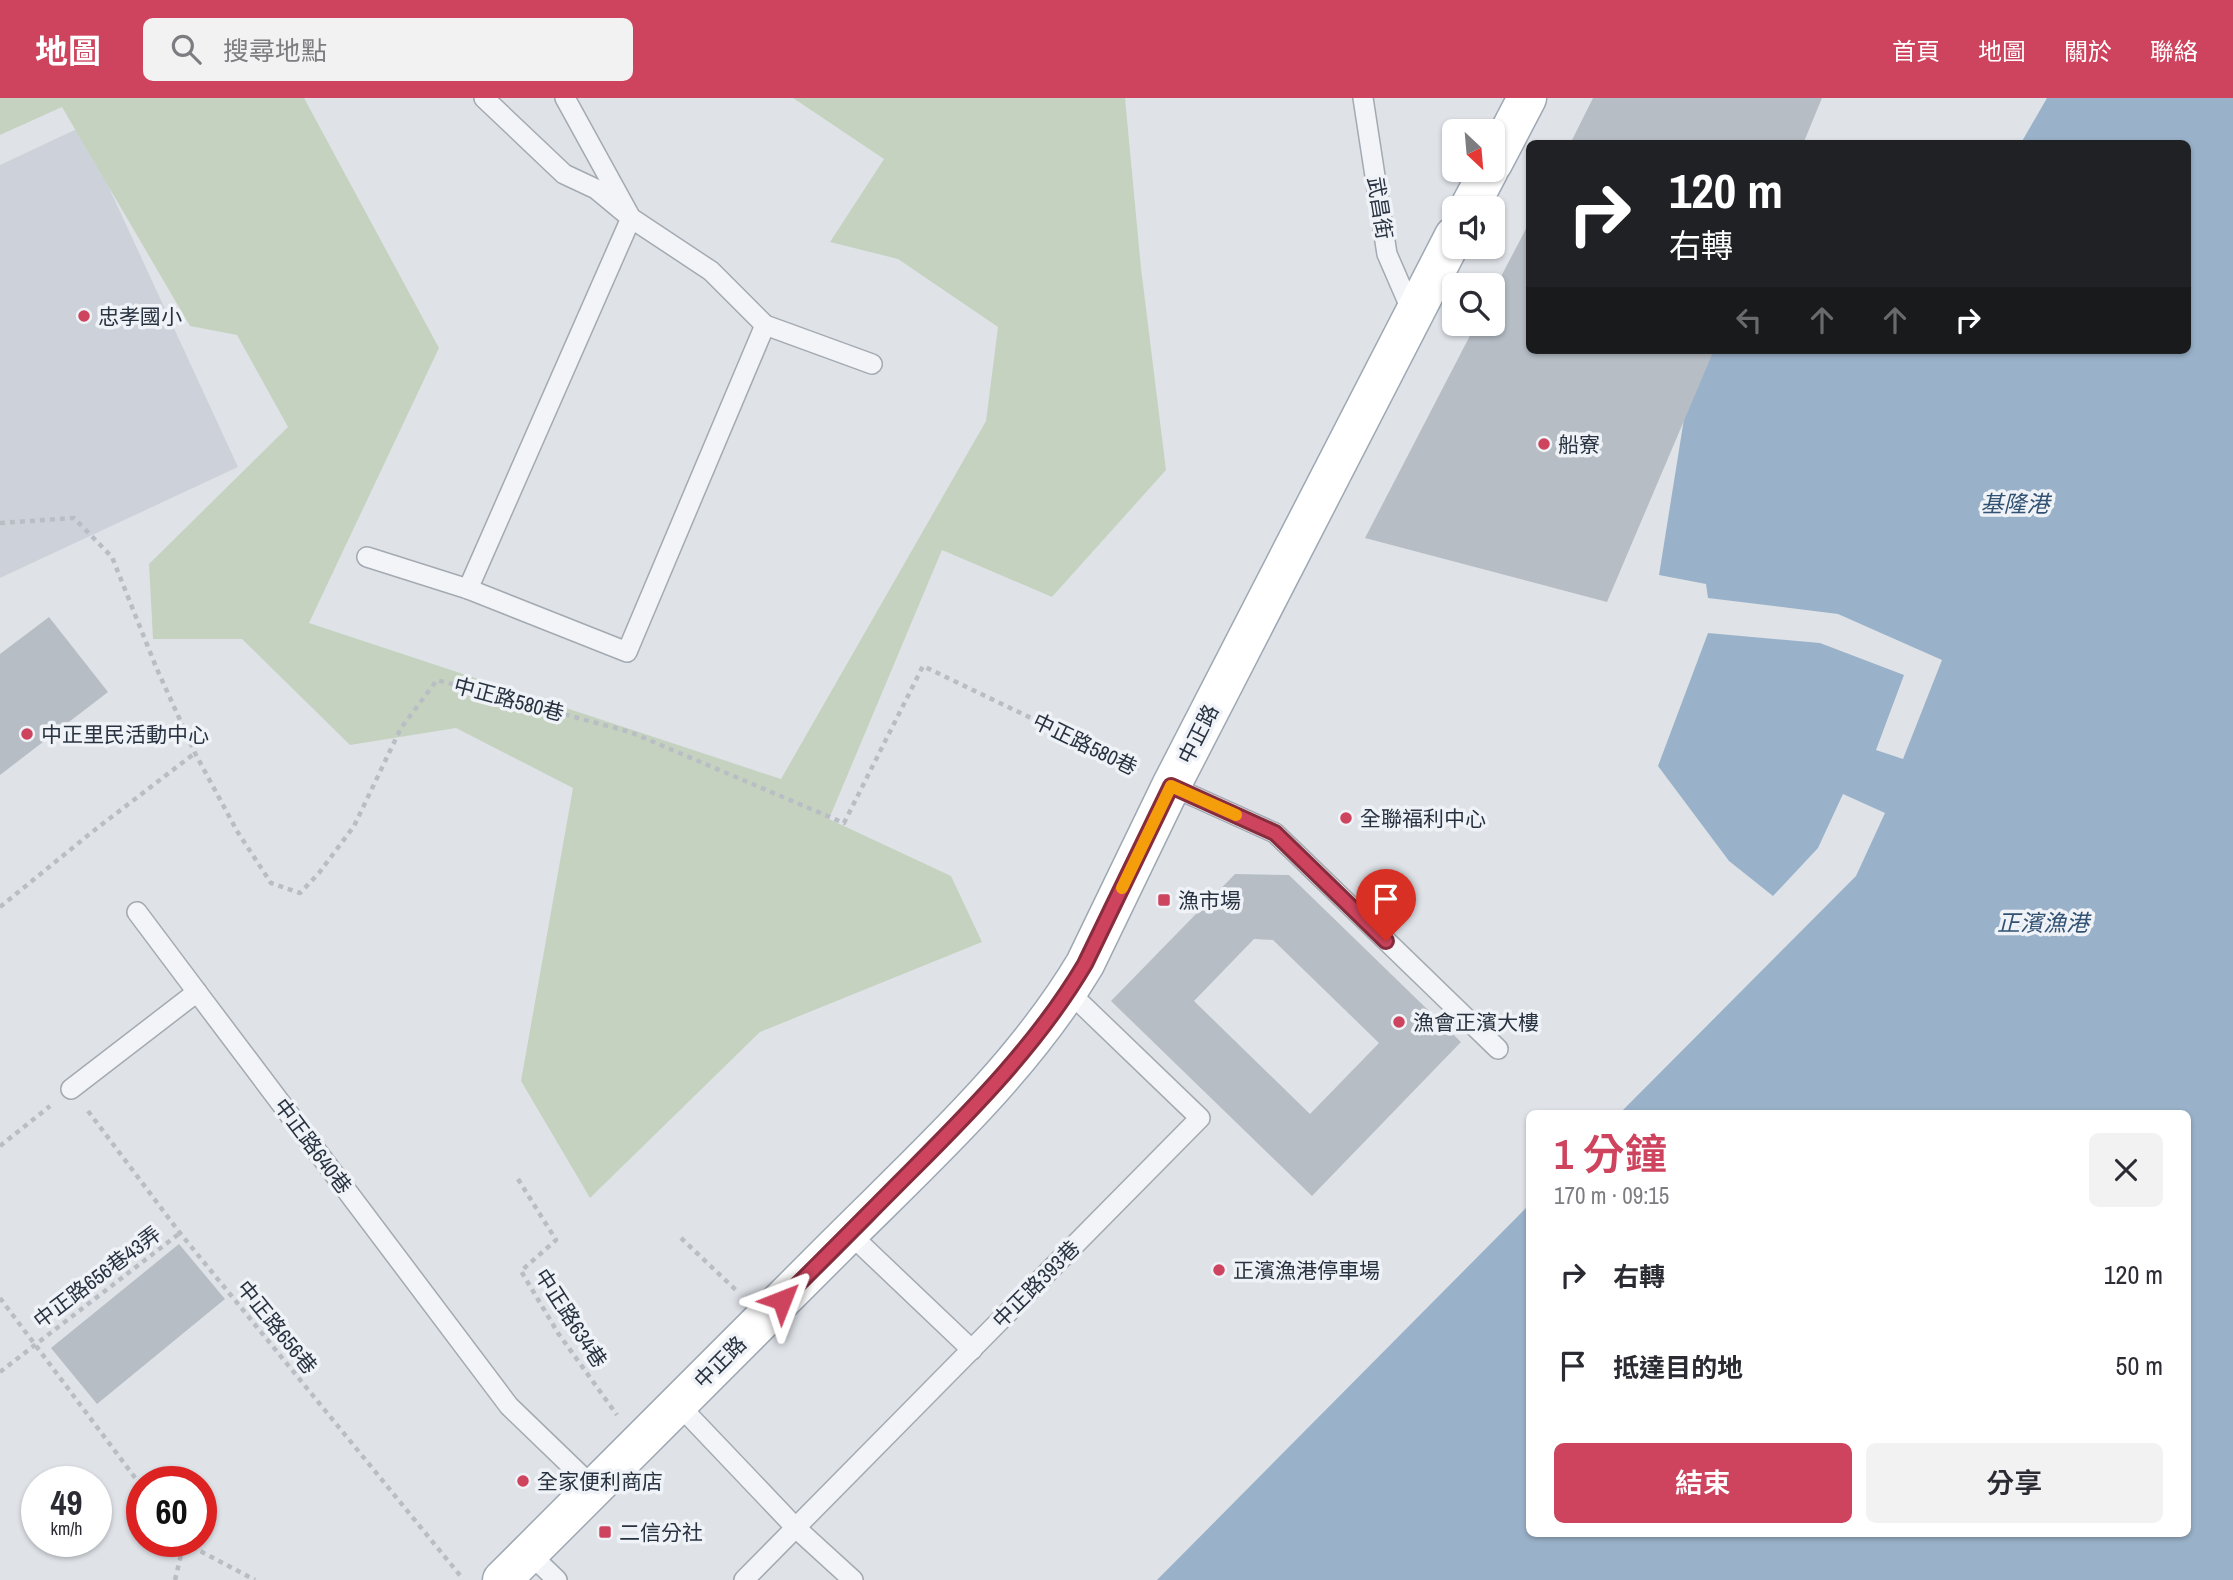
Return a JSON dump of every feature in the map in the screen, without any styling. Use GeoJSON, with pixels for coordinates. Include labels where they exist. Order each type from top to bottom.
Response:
{"type":"FeatureCollection","features":[{"type":"Feature","properties":{"kind":"main road"},"geometry":{"type":"LineString","coordinates":[[1505,140],[1527,98]]}},
{"type":"Feature","properties":{"kind":"main road","name":"中正路"},"geometry":{"type":"LineString","coordinates":[[502,1580],[944,1138],[990,1089],[1069,992],[1171,786],[1442,259]]}},
{"type":"Feature","properties":{"kind":"lane"},"geometry":{"type":"LineString","coordinates":[[484,98],[564,174],[596,189],[631,218],[711,271],[765,325],[872,364]]}},
{"type":"Feature","properties":{"kind":"lane"},"geometry":{"type":"LineString","coordinates":[[565,98],[631,218]]}},
{"type":"Feature","properties":{"kind":"lane","name":"武昌街"},"geometry":{"type":"LineString","coordinates":[[1363,98],[1387,254],[1413,314]]}},
{"type":"Feature","properties":{"kind":"lane"},"geometry":{"type":"LineString","coordinates":[[468,589],[631,218]]}},
{"type":"Feature","properties":{"kind":"lane"},"geometry":{"type":"LineString","coordinates":[[367,557],[468,589],[627,652],[765,325]]}},
{"type":"Feature","properties":{"kind":"lane"},"geometry":{"type":"LineString","coordinates":[[1171,786],[1275,833],[1498,1049]]}},
{"type":"Feature","properties":{"kind":"lane","name":"中正路640巷"},"geometry":{"type":"LineString","coordinates":[[137,912],[509,1406],[594,1488]]}},
{"type":"Feature","properties":{"kind":"lane"},"geometry":{"type":"LineString","coordinates":[[71,1089],[197,992]]}},
{"type":"Feature","properties":{"kind":"lane","name":"中正路393巷"},"geometry":{"type":"LineString","coordinates":[[744,1580],[1200,1118],[1069,992]]}},
{"type":"Feature","properties":{"kind":"lane"},"geometry":{"type":"LineString","coordinates":[[849,1233],[972,1350]]}},
{"type":"Feature","properties":{"kind":"lane"},"geometry":{"type":"LineString","coordinates":[[678,1404],[796,1528],[853,1580]]}},
{"type":"Feature","properties":{"kind":"lane"},"geometry":{"type":"LineString","coordinates":[[529,1553],[557,1580]]}},
{"type":"Feature","properties":{"kind":"path","name":"中正路580巷"},"geometry":{"type":"LineString","coordinates":[[0,523],[74,518],[111,556],[156,667],[195,753],[237,831],[271,883],[300,893],[355,826],[401,728],[437,680],[630,732],[844,823],[923,666],[1171,786]]}},
{"type":"Feature","properties":{"kind":"path"},"geometry":{"type":"LineString","coordinates":[[0,907],[195,753]]}},
{"type":"Feature","properties":{"kind":"path"},"geometry":{"type":"LineString","coordinates":[[0,1146],[71,1089]]}},
{"type":"Feature","properties":{"kind":"path","name":"中正路656巷"},"geometry":{"type":"LineString","coordinates":[[71,1089],[180,1234],[464,1580]]}},
{"type":"Feature","properties":{"kind":"path","name":"中正路634巷"},"geometry":{"type":"LineString","coordinates":[[518,1180],[556,1240],[521,1271],[558,1333],[638,1444]]}},
{"type":"Feature","properties":{"kind":"path","name":"中正路656巷43弄"},"geometry":{"type":"LineString","coordinates":[[0,1372],[180,1234]]}},
{"type":"Feature","properties":{"kind":"path"},"geometry":{"type":"LineString","coordinates":[[681,1238],[765,1317]]}},
{"type":"Feature","properties":{"kind":"path"},"geometry":{"type":"LineString","coordinates":[[0,1298],[126,1466]]}},
{"type":"Feature","properties":{"kind":"path"},"geometry":{"type":"LineString","coordinates":[[175,1580],[180,1557]]}},
{"type":"Feature","properties":{"kind":"path"},"geometry":{"type":"LineString","coordinates":[[211,1557],[255,1580]]}},
{"type":"Feature","properties":{"kind":"shaded area","name":"忠孝國小"},"geometry":{"type":"Polygon","coordinates":[[[81,127],[238,467],[0,578],[0,165],[81,127]]]}},
{"type":"Feature","properties":{"kind":"green space"},"geometry":{"type":"Polygon","coordinates":[[[0,98],[304,98],[439,348],[309,623],[781,779],[986,421],[998,327],[898,259],[830,242],[884,159],[793,98],[1125,98],[1141,268],[1166,470],[1052,597],[942,550],[829,819],[951,876],[982,942],[760,1032],[590,1198],[521,1081],[573,788],[456,728],[350,745],[242,639],[153,639],[149,564],[288,427],[237,335],[190,326],[62,107],[0,135],[0,98]]]}},
{"type":"Feature","properties":{"kind":"water","name":"正濱漁港"},"geometry":{"type":"Polygon","coordinates":[[[2047,98],[2233,98],[2233,1580],[1157,1580],[1526,1208],[1526,1537],[2191,1537],[2191,1110],[1623,1110],[1856,876],[1885,813],[1843,794],[1818,848],[1773,896],[1729,861],[1658,766],[1708,633],[1820,643],[1904,675],[1876,750],[1903,759],[1942,660],[1838,614],[1708,598],[1706,584],[1659,575],[1694,354],[2191,354],[2191,140],[2023,140],[2047,98]]]}},
{"type":"Feature","properties":{"kind":"building"},"geometry":{"type":"Polygon","coordinates":[[[1593,98],[1822,98],[1805,140],[1572,140],[1593,98]]]}},
{"type":"Feature","properties":{"kind":"building","name":"船寮"},"geometry":{"type":"Polygon","coordinates":[[[1526,229],[1526,354],[1712,354],[1607,602],[1365,538],[1470,336],[1505,336],[1503,273],[1526,229]]]}},
{"type":"Feature","properties":{"kind":"building","name":"中正里民活動中心"},"geometry":{"type":"Polygon","coordinates":[[[49,617],[108,692],[0,775],[0,654],[49,617]]]}},
{"type":"Feature","properties":{"kind":"building","name":"漁會正濱大樓"},"geometry":{"type":"Polygon","coordinates":[[[1235,874],[1289,875],[1461,1042],[1312,1196],[1111,1001],[1235,874]],[[1254,939],[1194,1001],[1310,1114],[1379,1043],[1273,940],[1254,939]]]}},
{"type":"Feature","properties":{"kind":"building"},"geometry":{"type":"Polygon","coordinates":[[[179,1244],[225,1299],[97,1404],[51,1348],[179,1244]]]}},
{"type":"Feature","properties":{"kind":"slow traffic"},"geometry":{"type":"LineString","coordinates":[[1122,888],[1171,786],[1236,815]]}},
{"type":"Feature","properties":{"kind":"place","name":"忠孝國小"},"geometry":{"type":"Point","coordinates":[84,316]}},
{"type":"Feature","properties":{"kind":"place","name":"船寮"},"geometry":{"type":"Point","coordinates":[1544,444]}},
{"type":"Feature","properties":{"kind":"place","name":"中正里民活動中心"},"geometry":{"type":"Point","coordinates":[27,734]}},
{"type":"Feature","properties":{"kind":"place","name":"全聯福利中心"},"geometry":{"type":"Point","coordinates":[1346,818]}},
{"type":"Feature","properties":{"kind":"place","name":"漁市場"},"geometry":{"type":"Point","coordinates":[1164,900]}},
{"type":"Feature","properties":{"kind":"place","name":"漁會正濱大樓"},"geometry":{"type":"Point","coordinates":[1399,1022]}},
{"type":"Feature","properties":{"kind":"place","name":"正濱漁港停車場"},"geometry":{"type":"Point","coordinates":[1219,1270]}},
{"type":"Feature","properties":{"kind":"place","name":"全家便利商店"},"geometry":{"type":"Point","coordinates":[523,1481]}},
{"type":"Feature","properties":{"kind":"place","name":"二信分社"},"geometry":{"type":"Point","coordinates":[605,1532]}},
{"type":"Feature","properties":{"kind":"route"},"geometry":{"type":"LineString","coordinates":[[782,1300],[990,1089],[1069,992],[1171,786],[1275,833],[1386,941]]}},
{"type":"Feature","properties":{"kind":"water label","name":"基隆港"},"geometry":{"type":"Point","coordinates":[2015,503]}}]}
